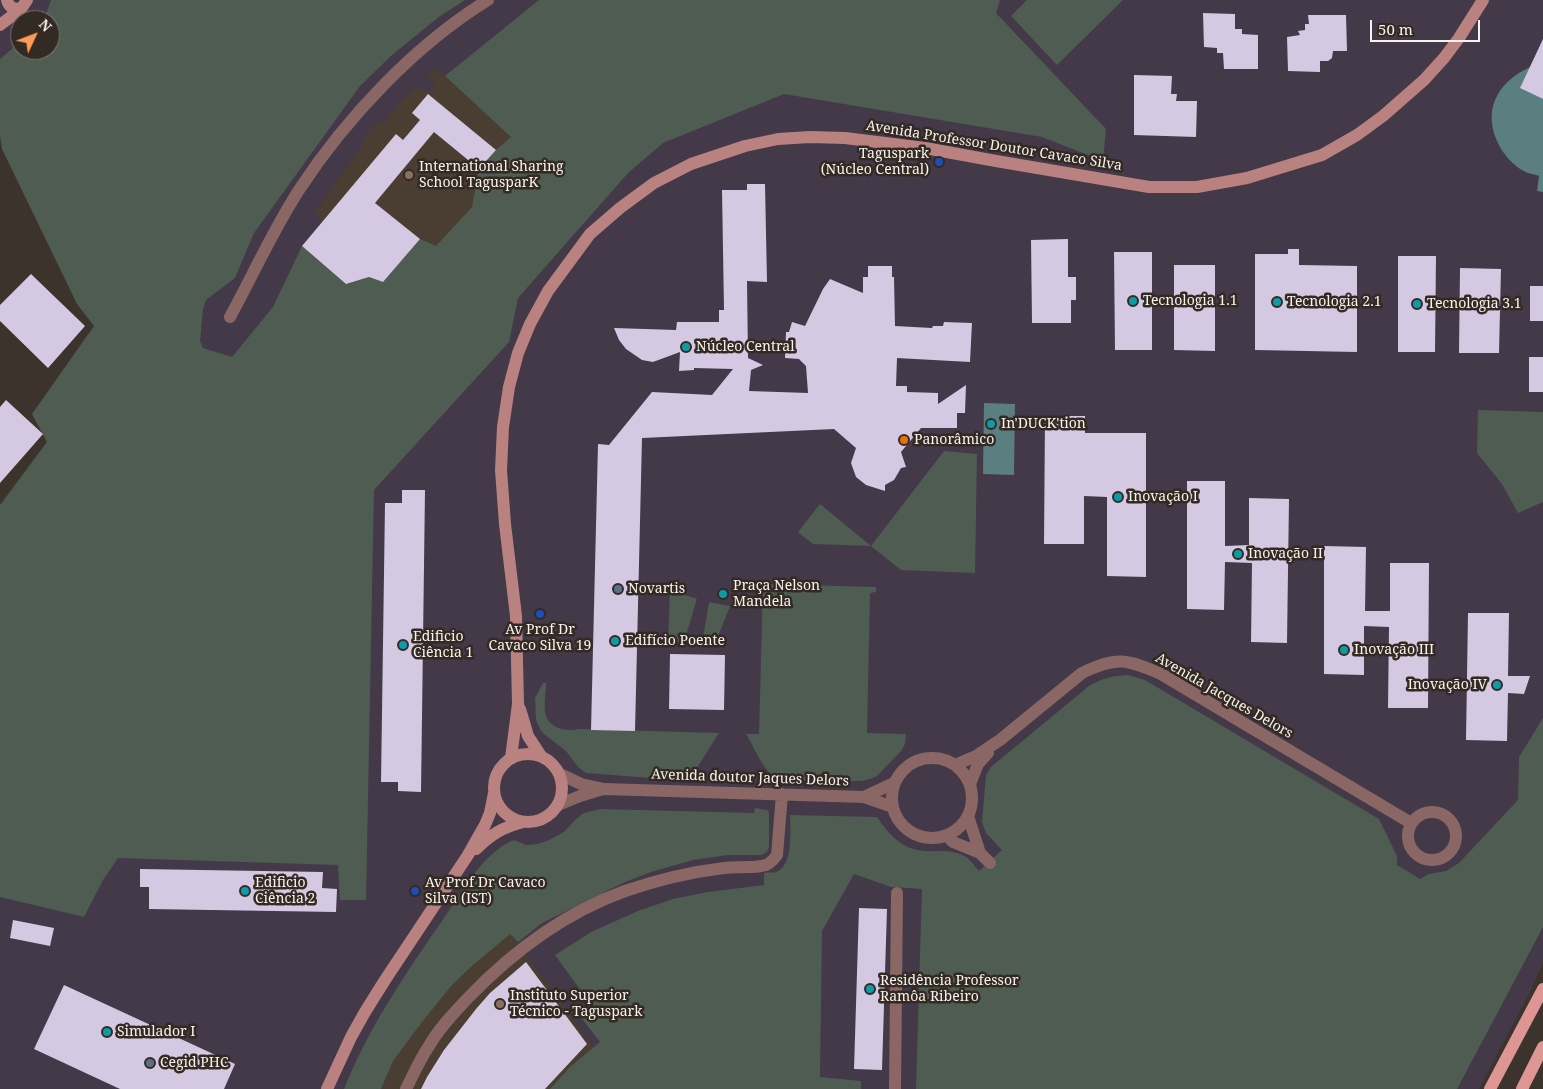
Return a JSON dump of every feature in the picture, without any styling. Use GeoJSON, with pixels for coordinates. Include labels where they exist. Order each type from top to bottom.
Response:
{"type":"FeatureCollection","features":[{"type":"Feature","properties":{"kind":"main road"},"geometry":{"type":"LineString","coordinates":[[0,6],[5,0],[12,8],[24,4]]}},
{"type":"Feature","properties":{"kind":"main road","name":"Avenida Professor Doutor Cavaco Silva"},"geometry":{"type":"LineString","coordinates":[[511,758],[518,704],[516,616],[505,524],[502,470],[503,427],[509,388],[518,353],[530,324],[548,291],[590,234],[620,208],[654,184],[692,164],[745,146],[778,139],[810,137],[845,138],[925,148],[1149,187],[1197,187],[1247,178],[1322,155],[1357,135],[1383,116],[1418,86],[1444,58],[1483,0]]}},
{"type":"Feature","properties":{"kind":"main road"},"geometry":{"type":"LineString","coordinates":[[0,26],[24,4]]}},
{"type":"Feature","properties":{"kind":"main road","name":"Avenida Professor Doutor Cavaco Silva"},"geometry":{"type":"LineString","coordinates":[[518,704],[528,736],[541,756]]}},
{"type":"Feature","properties":{"kind":"main road"},"geometry":{"type":"LineString","coordinates":[[327,1089],[351,1037],[384,980],[468,855],[485,825],[490,813],[497,772],[511,758],[526,753],[541,756],[555,766],[560,774],[562,795],[558,805],[551,813],[543,819],[505,827],[490,836],[468,855]]}},
{"type":"Feature","properties":{"kind":"main road"},"geometry":{"type":"LineString","coordinates":[[494,793],[504,811],[512,818],[523,822]]}},
{"type":"Feature","properties":{"kind":"main road"},"geometry":{"type":"LineString","coordinates":[[1490,1089],[1543,989]]}},
{"type":"Feature","properties":{"kind":"main road"},"geometry":{"type":"LineString","coordinates":[[1522,1089],[1543,1047]]}},
{"type":"Feature","properties":{"kind":"street"},"geometry":{"type":"LineString","coordinates":[[230,317],[280,223],[300,190],[321,159],[367,102],[413,57],[462,16],[488,0]]}},
{"type":"Feature","properties":{"kind":"street","name":"Avenida Jacques Delors"},"geometry":{"type":"LineString","coordinates":[[955,765],[976,756],[1000,740],[1082,673],[1097,665],[1114,661],[1136,663],[1168,678],[1411,823]]}},
{"type":"Feature","properties":{"kind":"street","name":"Avenida Jacques Delors"},"geometry":{"type":"LineString","coordinates":[[970,784],[978,764],[1000,740]]}},
{"type":"Feature","properties":{"kind":"street"},"geometry":{"type":"LineString","coordinates":[[923,758],[947,760],[955,765],[964,773],[970,784],[972,795],[972,806],[963,825],[947,836],[930,838],[913,834],[900,822],[893,807],[894,783],[900,773],[910,764],[923,758]]}},
{"type":"Feature","properties":{"kind":"street","name":"Avenida doutor Jaques Delors"},"geometry":{"type":"LineString","coordinates":[[560,774],[581,784],[604,789],[864,797],[893,807]]}},
{"type":"Feature","properties":{"kind":"street"},"geometry":{"type":"LineString","coordinates":[[864,797],[894,783]]}},
{"type":"Feature","properties":{"kind":"street","name":"Avenida doutor Jaques Delors"},"geometry":{"type":"LineString","coordinates":[[558,805],[604,789]]}},
{"type":"Feature","properties":{"kind":"street"},"geometry":{"type":"LineString","coordinates":[[406,1089],[429,1045],[450,1017],[484,982],[534,939],[598,902],[626,891],[701,871],[766,865],[773,860],[777,855],[782,794]]}},
{"type":"Feature","properties":{"kind":"street"},"geometry":{"type":"LineString","coordinates":[[968,816],[980,853]]}},
{"type":"Feature","properties":{"kind":"street"},"geometry":{"type":"LineString","coordinates":[[947,836],[953,842],[980,853],[990,863]]}},
{"type":"Feature","properties":{"kind":"street"},"geometry":{"type":"LineString","coordinates":[[895,1089],[897,894]]}},
{"type":"Feature","properties":{"kind":"shaded area"},"geometry":{"type":"Polygon","coordinates":[[[0,0],[1543,0],[1543,963],[1529,994],[1479,1089],[0,1089],[0,521],[45,454],[104,323],[0,64],[0,0]]]}},
{"type":"Feature","properties":{"kind":"shaded area","name":"International Sharing School TagusparK"},"geometry":{"type":"Polygon","coordinates":[[[436,68],[512,137],[496,150],[479,169],[473,207],[436,246],[383,282],[346,284],[302,246],[323,222],[314,214],[365,143],[362,140],[379,120],[383,123],[398,104],[417,86],[428,93],[436,85],[427,77],[436,68]]]}},
{"type":"Feature","properties":{"kind":"shaded area","name":"Instituto Superior Técnico - Taguspark"},"geometry":{"type":"Polygon","coordinates":[[[510,933],[624,1089],[381,1089],[393,1061],[421,1022],[452,985],[510,933]]]}},
{"type":"Feature","properties":{"kind":"green space"},"geometry":{"type":"Polygon","coordinates":[[[51,0],[465,0],[440,16],[392,55],[360,86],[254,233],[235,278],[206,300],[203,309],[200,341],[203,348],[232,357],[273,307],[302,246],[346,284],[369,277],[383,282],[420,239],[436,246],[472,207],[479,169],[511,137],[445,76],[539,0],[1000,0],[996,13],[1106,129],[1103,161],[1042,137],[784,94],[663,143],[628,173],[518,298],[509,342],[374,490],[366,900],[340,900],[338,865],[118,858],[103,880],[84,917],[0,897],[0,505],[47,442],[32,414],[94,326],[77,304],[2,149],[0,136],[0,59],[10,50],[10,60],[60,60],[60,10],[48,10],[51,0]]]}},
{"type":"Feature","properties":{"kind":"green space"},"geometry":{"type":"Polygon","coordinates":[[[1027,0],[1123,0],[1057,65],[1011,16],[1027,0]]]}},
{"type":"Feature","properties":{"kind":"green space"},"geometry":{"type":"Polygon","coordinates":[[[1478,410],[1543,412],[1543,502],[1518,513],[1502,484],[1477,453],[1478,410]]]}},
{"type":"Feature","properties":{"kind":"green space"},"geometry":{"type":"Polygon","coordinates":[[[944,451],[977,454],[975,573],[901,570],[871,546],[944,451]]]}},
{"type":"Feature","properties":{"kind":"green space"},"geometry":{"type":"Polygon","coordinates":[[[820,504],[871,546],[813,544],[798,532],[820,504]]]}},
{"type":"Feature","properties":{"kind":"green space"},"geometry":{"type":"Polygon","coordinates":[[[763,584],[876,587],[876,592],[870,593],[867,733],[906,734],[905,744],[901,751],[877,776],[862,781],[781,780],[770,773],[760,760],[746,734],[759,734],[763,584]]]}},
{"type":"Feature","properties":{"kind":"green space"},"geometry":{"type":"Polygon","coordinates":[[[670,590],[697,599],[684,642],[668,643],[670,590]]]}},
{"type":"Feature","properties":{"kind":"green space"},"geometry":{"type":"Polygon","coordinates":[[[709,602],[730,606],[715,644],[702,644],[709,602]]]}},
{"type":"Feature","properties":{"kind":"green space"},"geometry":{"type":"Polygon","coordinates":[[[1128,675],[1145,680],[1379,819],[1397,856],[1397,865],[1420,879],[1429,874],[1446,871],[1459,863],[1518,800],[1519,757],[1543,718],[1543,927],[1457,1089],[916,1089],[922,889],[891,887],[854,874],[822,931],[820,1077],[861,1081],[861,1089],[550,1089],[570,1067],[600,1042],[576,1011],[589,1002],[555,955],[591,932],[638,911],[673,899],[708,892],[764,885],[764,873],[776,872],[786,863],[790,846],[790,815],[877,817],[894,838],[908,847],[916,850],[947,851],[962,855],[968,858],[979,871],[1002,850],[986,833],[982,822],[986,775],[991,767],[1089,686],[1107,678],[1128,675]]]}},
{"type":"Feature","properties":{"kind":"green space"},"geometry":{"type":"Polygon","coordinates":[[[543,683],[546,683],[546,717],[557,728],[568,730],[719,733],[695,771],[687,779],[586,773],[578,767],[566,751],[540,729],[536,720],[535,698],[543,683]]]}},
{"type":"Feature","properties":{"kind":"green space"},"geometry":{"type":"Polygon","coordinates":[[[755,808],[769,812],[769,847],[767,852],[762,855],[728,855],[693,860],[651,872],[625,882],[542,923],[518,942],[510,934],[452,985],[393,1061],[381,1089],[344,1089],[364,1045],[401,982],[473,875],[492,854],[503,846],[514,840],[526,845],[538,844],[549,840],[564,832],[584,813],[601,809],[754,813],[755,808]]]}},
{"type":"Feature","properties":{"kind":"water"},"geometry":{"type":"Polygon","coordinates":[[[1530,67],[1521,88],[1543,99],[1543,192],[1537,191],[1539,176],[1520,169],[1504,154],[1494,134],[1492,122],[1495,100],[1501,90],[1508,81],[1530,67]]]}},
{"type":"Feature","properties":{"kind":"water"},"geometry":{"type":"Polygon","coordinates":[[[984,403],[1015,404],[1014,475],[983,474],[984,403]]]}},
{"type":"Feature","properties":{"kind":"building"},"geometry":{"type":"Polygon","coordinates":[[[1203,13],[1235,14],[1235,29],[1242,29],[1242,34],[1258,35],[1258,69],[1224,69],[1223,53],[1217,53],[1217,48],[1204,47],[1203,13]]]}},
{"type":"Feature","properties":{"kind":"building"},"geometry":{"type":"Polygon","coordinates":[[[1308,15],[1346,15],[1347,51],[1333,51],[1332,58],[1328,61],[1320,61],[1320,72],[1288,71],[1287,37],[1300,35],[1298,31],[1305,30],[1305,24],[1309,24],[1308,15]]]}},
{"type":"Feature","properties":{"kind":"building"},"geometry":{"type":"Polygon","coordinates":[[[1543,39],[1543,99],[1520,88],[1543,39]]]}},
{"type":"Feature","properties":{"kind":"building"},"geometry":{"type":"Polygon","coordinates":[[[1134,75],[1172,76],[1171,94],[1177,94],[1176,101],[1197,101],[1196,137],[1134,135],[1134,75]]]}},
{"type":"Feature","properties":{"kind":"building"},"geometry":{"type":"Polygon","coordinates":[[[428,94],[496,150],[479,169],[434,132],[375,203],[420,239],[383,282],[369,277],[346,284],[302,246],[396,134],[403,140],[420,120],[412,113],[428,94]]]}},
{"type":"Feature","properties":{"kind":"building","name":"Núcleo Central"},"geometry":{"type":"Polygon","coordinates":[[[747,184],[765,184],[767,282],[747,281],[748,358],[763,365],[751,370],[749,391],[808,393],[806,366],[799,359],[785,358],[786,332],[789,332],[792,322],[805,326],[830,279],[863,293],[863,277],[868,277],[868,266],[892,266],[895,326],[932,328],[933,326],[943,326],[944,322],[972,323],[970,362],[897,358],[896,386],[907,386],[907,392],[938,393],[938,404],[966,385],[965,413],[957,413],[957,428],[921,428],[901,452],[906,467],[901,468],[894,480],[885,485],[885,491],[866,485],[856,477],[851,463],[856,448],[834,429],[642,438],[635,731],[591,730],[598,444],[609,445],[652,392],[712,395],[733,369],[694,368],[694,370],[679,371],[680,352],[653,362],[642,360],[626,349],[619,340],[614,328],[676,330],[677,322],[719,322],[719,310],[724,310],[722,190],[747,190],[747,184]]]}},
{"type":"Feature","properties":{"kind":"building"},"geometry":{"type":"Polygon","coordinates":[[[1068,239],[1068,277],[1076,277],[1076,300],[1071,300],[1071,323],[1032,323],[1031,240],[1068,239]]]}},
{"type":"Feature","properties":{"kind":"building"},"geometry":{"type":"Polygon","coordinates":[[[1288,249],[1299,249],[1299,265],[1357,266],[1357,352],[1255,350],[1255,254],[1288,254],[1288,249]]]}},
{"type":"Feature","properties":{"kind":"building","name":"Tecnologia 1.1"},"geometry":{"type":"Polygon","coordinates":[[[1114,252],[1152,252],[1152,350],[1115,350],[1114,252]]]}},
{"type":"Feature","properties":{"kind":"building","name":"Tecnologia 3.1"},"geometry":{"type":"Polygon","coordinates":[[[1398,256],[1436,256],[1435,352],[1398,352],[1398,256]]]}},
{"type":"Feature","properties":{"kind":"building"},"geometry":{"type":"Polygon","coordinates":[[[1174,265],[1215,265],[1215,351],[1174,350],[1174,265]]]}},
{"type":"Feature","properties":{"kind":"building"},"geometry":{"type":"Polygon","coordinates":[[[1460,268],[1501,269],[1499,353],[1459,353],[1460,268]]]}},
{"type":"Feature","properties":{"kind":"building"},"geometry":{"type":"Polygon","coordinates":[[[31,274],[85,326],[48,368],[0,321],[0,305],[31,274]]]}},
{"type":"Feature","properties":{"kind":"building"},"geometry":{"type":"Polygon","coordinates":[[[1530,286],[1543,286],[1543,321],[1530,321],[1530,286]]]}},
{"type":"Feature","properties":{"kind":"building"},"geometry":{"type":"Polygon","coordinates":[[[1529,357],[1543,357],[1543,392],[1529,392],[1529,357]]]}},
{"type":"Feature","properties":{"kind":"building"},"geometry":{"type":"Polygon","coordinates":[[[6,400],[43,434],[0,483],[0,407],[6,400]]]}},
{"type":"Feature","properties":{"kind":"building","name":"Inovação I"},"geometry":{"type":"Polygon","coordinates":[[[1045,416],[1085,416],[1085,433],[1146,433],[1146,577],[1107,576],[1107,497],[1084,496],[1084,544],[1044,544],[1045,416]]]}},
{"type":"Feature","properties":{"kind":"building","name":"Inovação II"},"geometry":{"type":"Polygon","coordinates":[[[1187,481],[1225,481],[1225,546],[1249,545],[1249,498],[1289,499],[1287,643],[1251,642],[1252,563],[1225,562],[1224,610],[1187,609],[1187,481]]]}},
{"type":"Feature","properties":{"kind":"building","name":"Edificio Ciência 1"},"geometry":{"type":"Polygon","coordinates":[[[402,490],[425,490],[421,792],[398,791],[398,782],[381,782],[385,503],[402,503],[402,490]]]}},
{"type":"Feature","properties":{"kind":"building","name":"Inovação III"},"geometry":{"type":"Polygon","coordinates":[[[1324,546],[1366,547],[1365,611],[1390,611],[1390,563],[1429,563],[1428,708],[1388,708],[1389,627],[1364,626],[1364,675],[1324,674],[1324,546]]]}},
{"type":"Feature","properties":{"kind":"building","name":"Inovação IV"},"geometry":{"type":"Polygon","coordinates":[[[1468,613],[1509,613],[1508,676],[1530,676],[1524,694],[1508,693],[1507,741],[1466,740],[1468,613]]]}},
{"type":"Feature","properties":{"kind":"building"},"geometry":{"type":"Polygon","coordinates":[[[670,654],[725,655],[724,710],[669,709],[670,654]]]}},
{"type":"Feature","properties":{"kind":"building","name":"Edificio Ciência 2"},"geometry":{"type":"Polygon","coordinates":[[[140,869],[323,872],[322,888],[337,889],[336,912],[149,909],[149,887],[140,887],[140,869]]]}},
{"type":"Feature","properties":{"kind":"building","name":"Residência Professor Ramôa Ribeiro"},"geometry":{"type":"Polygon","coordinates":[[[859,908],[887,909],[882,1070],[854,1069],[859,908]]]}},
{"type":"Feature","properties":{"kind":"building"},"geometry":{"type":"Polygon","coordinates":[[[13,920],[54,928],[50,946],[10,938],[13,920]]]}},
{"type":"Feature","properties":{"kind":"building"},"geometry":{"type":"Polygon","coordinates":[[[526,962],[587,1044],[545,1089],[421,1089],[444,1050],[476,1009],[490,993],[526,962]]]}},
{"type":"Feature","properties":{"kind":"building"},"geometry":{"type":"Polygon","coordinates":[[[64,985],[235,1064],[224,1089],[120,1089],[34,1049],[64,985]]]}},
{"type":"Feature","properties":{"kind":"place","name":"Taguspark (Núcleo Central)"},"geometry":{"type":"Point","coordinates":[939,162]}},
{"type":"Feature","properties":{"kind":"place","name":"International Sharing School TagusparK"},"geometry":{"type":"Point","coordinates":[409,175]}},
{"type":"Feature","properties":{"kind":"place","name":"Tecnologia 1.1"},"geometry":{"type":"Point","coordinates":[1133,301]}},
{"type":"Feature","properties":{"kind":"place","name":"Tecnologia 2.1"},"geometry":{"type":"Point","coordinates":[1277,302]}},
{"type":"Feature","properties":{"kind":"place","name":"Tecnologia 3.1"},"geometry":{"type":"Point","coordinates":[1417,304]}},
{"type":"Feature","properties":{"kind":"place","name":"Núcleo Central"},"geometry":{"type":"Point","coordinates":[686,347]}},
{"type":"Feature","properties":{"kind":"place","name":"In'DUCK'tion"},"geometry":{"type":"Point","coordinates":[991,424]}},
{"type":"Feature","properties":{"kind":"place","name":"Panorâmico"},"geometry":{"type":"Point","coordinates":[904,440]}},
{"type":"Feature","properties":{"kind":"place","name":"Inovação I"},"geometry":{"type":"Point","coordinates":[1118,497]}},
{"type":"Feature","properties":{"kind":"place","name":"Inovação II"},"geometry":{"type":"Point","coordinates":[1238,554]}},
{"type":"Feature","properties":{"kind":"place","name":"Novartis"},"geometry":{"type":"Point","coordinates":[618,589]}},
{"type":"Feature","properties":{"kind":"place","name":"Praça Nelson Mandela"},"geometry":{"type":"Point","coordinates":[723,594]}},
{"type":"Feature","properties":{"kind":"place","name":"Av Prof Dr Cavaco Silva 19"},"geometry":{"type":"Point","coordinates":[540,614]}},
{"type":"Feature","properties":{"kind":"place","name":"Edifício Poente"},"geometry":{"type":"Point","coordinates":[615,641]}},
{"type":"Feature","properties":{"kind":"place","name":"Edificio Ciência 1"},"geometry":{"type":"Point","coordinates":[403,645]}},
{"type":"Feature","properties":{"kind":"place","name":"Inovação III"},"geometry":{"type":"Point","coordinates":[1344,650]}},
{"type":"Feature","properties":{"kind":"place","name":"Inovação IV"},"geometry":{"type":"Point","coordinates":[1497,685]}},
{"type":"Feature","properties":{"kind":"place","name":"Edificio Ciência 2"},"geometry":{"type":"Point","coordinates":[245,891]}},
{"type":"Feature","properties":{"kind":"place","name":"Av Prof Dr Cavaco Silva (IST)"},"geometry":{"type":"Point","coordinates":[415,891]}},
{"type":"Feature","properties":{"kind":"place","name":"Residência Professor Ramôa Ribeiro"},"geometry":{"type":"Point","coordinates":[870,989]}},
{"type":"Feature","properties":{"kind":"place","name":"Instituto Superior Técnico - Taguspark"},"geometry":{"type":"Point","coordinates":[500,1004]}},
{"type":"Feature","properties":{"kind":"place","name":"Simulador I"},"geometry":{"type":"Point","coordinates":[107,1032]}},
{"type":"Feature","properties":{"kind":"place","name":"Cegid PHC"},"geometry":{"type":"Point","coordinates":[150,1063]}}]}
